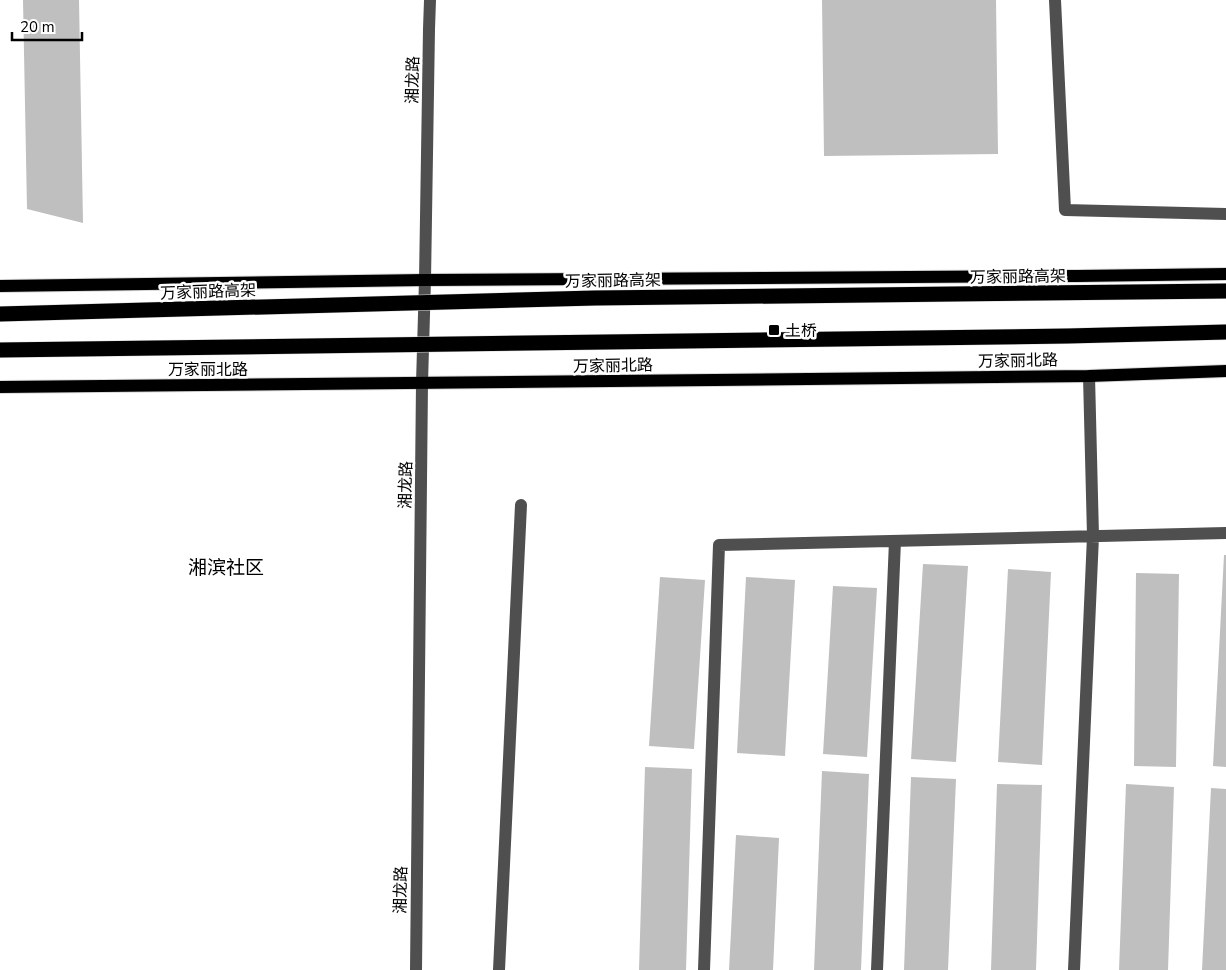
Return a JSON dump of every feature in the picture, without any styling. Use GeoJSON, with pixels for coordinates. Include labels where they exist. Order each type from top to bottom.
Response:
{"type":"FeatureCollection","features":[{"type":"Feature","properties":{"kind":"highway","name":"万家丽路高架"},"geometry":{"type":"LineString","coordinates":[[0,314],[595,298],[1226,290]]}},
{"type":"Feature","properties":{"kind":"highway"},"geometry":{"type":"LineString","coordinates":[[0,309],[90,312]]}},
{"type":"Feature","properties":{"kind":"highway"},"geometry":{"type":"LineString","coordinates":[[0,350],[1068,336],[1226,332]]}},
{"type":"Feature","properties":{"kind":"main road"},"geometry":{"type":"LineString","coordinates":[[0,286],[425,280],[1226,274]]}},
{"type":"Feature","properties":{"kind":"main road","name":"万家丽北路"},"geometry":{"type":"LineString","coordinates":[[0,387],[1089,376],[1226,371]]}},
{"type":"Feature","properties":{"kind":"street","name":"湘龙路"},"geometry":{"type":"LineString","coordinates":[[416,970],[422,383],[430,0]]}},
{"type":"Feature","properties":{"kind":"street"},"geometry":{"type":"LineString","coordinates":[[1055,0],[1065,210],[1226,214]]}},
{"type":"Feature","properties":{"kind":"street"},"geometry":{"type":"LineString","coordinates":[[1074,970],[1094,536],[1089,376]]}},
{"type":"Feature","properties":{"kind":"street"},"geometry":{"type":"LineString","coordinates":[[499,970],[521,505]]}},
{"type":"Feature","properties":{"kind":"street"},"geometry":{"type":"LineString","coordinates":[[704,970],[719,545],[1226,533]]}},
{"type":"Feature","properties":{"kind":"street"},"geometry":{"type":"LineString","coordinates":[[877,970],[895,541]]}},
{"type":"Feature","properties":{"kind":"building"},"geometry":{"type":"Polygon","coordinates":[[[23,0],[79,0],[83,223],[27,209],[23,0]]]}},
{"type":"Feature","properties":{"kind":"building"},"geometry":{"type":"Polygon","coordinates":[[[822,0],[996,0],[998,154],[824,156],[822,0]]]}},
{"type":"Feature","properties":{"kind":"building"},"geometry":{"type":"Polygon","coordinates":[[[1224,555],[1226,555],[1226,767],[1213,766],[1224,555]]]}},
{"type":"Feature","properties":{"kind":"building"},"geometry":{"type":"Polygon","coordinates":[[[923,564],[968,566],[956,762],[911,759],[923,564]]]}},
{"type":"Feature","properties":{"kind":"building"},"geometry":{"type":"Polygon","coordinates":[[[1008,569],[1051,572],[1042,765],[998,762],[1008,569]]]}},
{"type":"Feature","properties":{"kind":"building"},"geometry":{"type":"Polygon","coordinates":[[[1136,573],[1179,574],[1176,767],[1134,766],[1136,573]]]}},
{"type":"Feature","properties":{"kind":"building"},"geometry":{"type":"Polygon","coordinates":[[[660,577],[705,580],[694,749],[649,746],[660,577]]]}},
{"type":"Feature","properties":{"kind":"building"},"geometry":{"type":"Polygon","coordinates":[[[746,577],[795,580],[785,756],[737,753],[746,577]]]}},
{"type":"Feature","properties":{"kind":"building"},"geometry":{"type":"Polygon","coordinates":[[[833,586],[877,588],[867,757],[823,754],[833,586]]]}},
{"type":"Feature","properties":{"kind":"building"},"geometry":{"type":"Polygon","coordinates":[[[645,767],[692,769],[686,970],[639,970],[645,767]]]}},
{"type":"Feature","properties":{"kind":"building"},"geometry":{"type":"Polygon","coordinates":[[[822,771],[869,774],[861,970],[814,970],[822,771]]]}},
{"type":"Feature","properties":{"kind":"building"},"geometry":{"type":"Polygon","coordinates":[[[911,777],[956,779],[948,970],[904,970],[911,777]]]}},
{"type":"Feature","properties":{"kind":"building"},"geometry":{"type":"Polygon","coordinates":[[[997,784],[1042,785],[1036,970],[991,970],[997,784]]]}},
{"type":"Feature","properties":{"kind":"building"},"geometry":{"type":"Polygon","coordinates":[[[1126,784],[1174,787],[1168,970],[1119,970],[1126,784]]]}},
{"type":"Feature","properties":{"kind":"building"},"geometry":{"type":"Polygon","coordinates":[[[1211,788],[1226,789],[1226,970],[1202,970],[1211,788]]]}},
{"type":"Feature","properties":{"kind":"building"},"geometry":{"type":"Polygon","coordinates":[[[736,835],[779,838],[773,970],[729,970],[736,835]]]}},
{"type":"Feature","properties":{"kind":"place","name":"土桥"},"geometry":{"type":"Point","coordinates":[774,330]}},
{"type":"Feature","properties":{"kind":"district","name":"湘滨社区"},"geometry":{"type":"Point","coordinates":[226,567]}}]}
